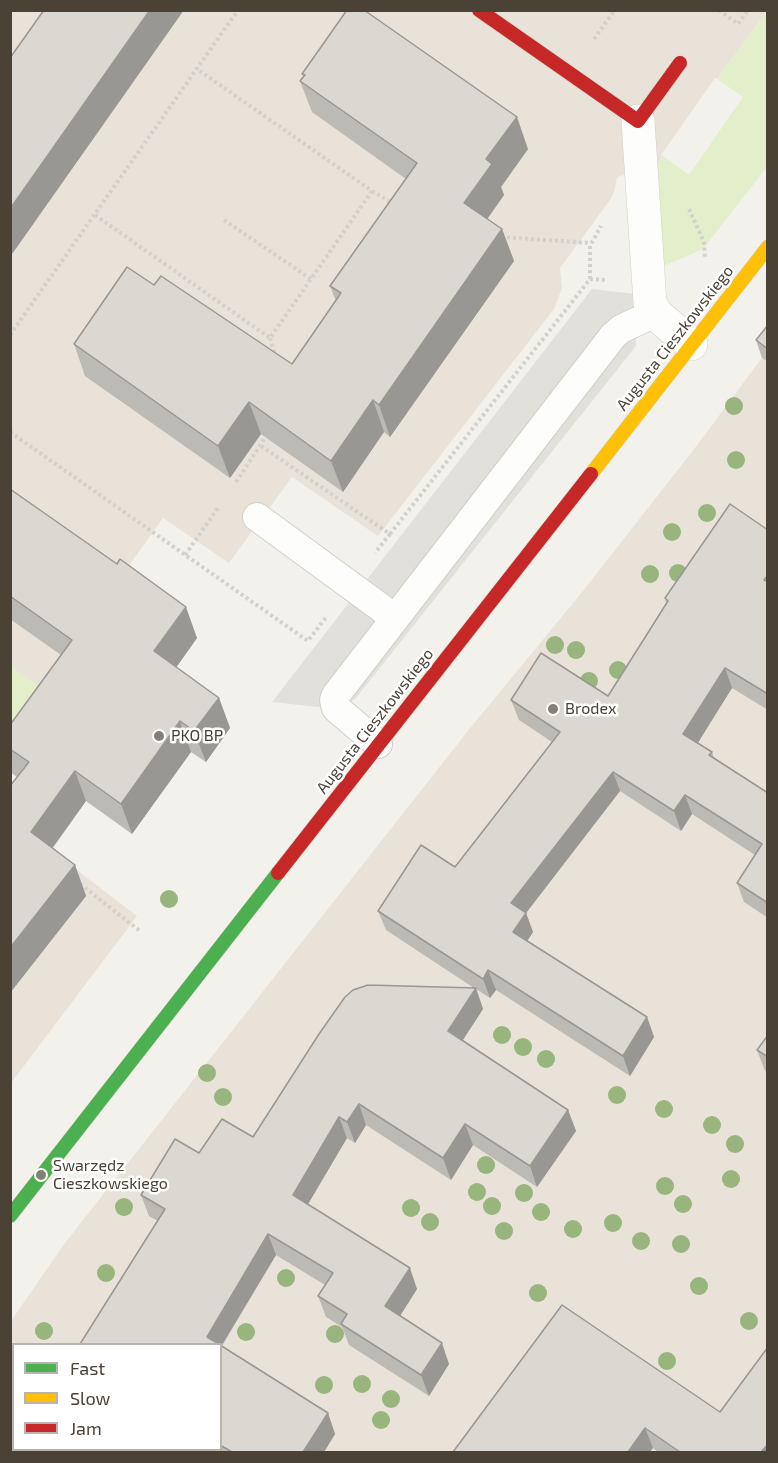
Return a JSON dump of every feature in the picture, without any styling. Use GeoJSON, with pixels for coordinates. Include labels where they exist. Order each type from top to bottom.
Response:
{"type":"FeatureCollection","features":[{"type":"Feature","properties":{"kind":"street"},"geometry":{"type":"LineString","coordinates":[[479,10],[638,121]]}},
{"type":"Feature","properties":{"kind":"street"},"geometry":{"type":"LineString","coordinates":[[680,63],[638,121],[651,298],[691,344]]}},
{"type":"Feature","properties":{"kind":"street","name":"Augusta Cieszkowskiego"},"geometry":{"type":"LineString","coordinates":[[10,1216],[768,247]]}},
{"type":"Feature","properties":{"kind":"lane"},"geometry":{"type":"LineString","coordinates":[[378,744],[337,710],[334,700],[613,336],[651,298]]}},
{"type":"Feature","properties":{"kind":"lane"},"geometry":{"type":"LineString","coordinates":[[257,517],[396,618]]}},
{"type":"Feature","properties":{"kind":"path"},"geometry":{"type":"LineString","coordinates":[[10,335],[238,10]]}},
{"type":"Feature","properties":{"kind":"path"},"geometry":{"type":"LineString","coordinates":[[719,10],[738,24],[748,10]]}},
{"type":"Feature","properties":{"kind":"path"},"geometry":{"type":"LineString","coordinates":[[197,69],[392,204],[404,203]]}},
{"type":"Feature","properties":{"kind":"path"},"geometry":{"type":"LineString","coordinates":[[270,338],[372,191]]}},
{"type":"Feature","properties":{"kind":"path"},"geometry":{"type":"LineString","coordinates":[[95,215],[270,338],[277,360]]}},
{"type":"Feature","properties":{"kind":"path"},"geometry":{"type":"LineString","coordinates":[[224,220],[311,279]]}},
{"type":"Feature","properties":{"kind":"path"},"geometry":{"type":"LineString","coordinates":[[496,237],[591,243]]}},
{"type":"Feature","properties":{"kind":"path"},"geometry":{"type":"LineString","coordinates":[[390,534],[590,279],[651,298]]}},
{"type":"Feature","properties":{"kind":"path"},"geometry":{"type":"LineString","coordinates":[[10,432],[308,641]]}},
{"type":"Feature","properties":{"kind":"path"},"geometry":{"type":"LineString","coordinates":[[75,880],[140,931]]}},
{"type":"Feature","properties":{"kind":"shaded area"},"geometry":{"type":"Polygon","coordinates":[[[11,11],[767,11],[717,79],[715,78],[661,155],[663,156],[657,165],[617,177],[610,200],[560,268],[562,288],[554,309],[378,536],[292,477],[229,563],[163,518],[40,690],[11,669],[11,11]]]}},
{"type":"Feature","properties":{"kind":"shaded area"},"geometry":{"type":"Polygon","coordinates":[[[592,289],[635,294],[636,346],[355,699],[347,704],[318,707],[272,702],[592,289]]]}},
{"type":"Feature","properties":{"kind":"shaded area"},"geometry":{"type":"Polygon","coordinates":[[[767,351],[767,1452],[11,1452],[11,1321],[65,1243],[471,727],[583,591],[698,444],[767,351]]]}},
{"type":"Feature","properties":{"kind":"shaded area"},"geometry":{"type":"Polygon","coordinates":[[[10,819],[137,916],[11,1083],[10,1083],[10,819]]]}},
{"type":"Feature","properties":{"kind":"green space"},"geometry":{"type":"Polygon","coordinates":[[[767,11],[767,167],[703,249],[666,265],[663,264],[657,165],[663,156],[689,175],[743,97],[717,79],[767,11]]]}},
{"type":"Feature","properties":{"kind":"green space"},"geometry":{"type":"Polygon","coordinates":[[[11,666],[61,702],[11,765],[11,666]]]}},
{"type":"Feature","properties":{"kind":"building"},"geometry":{"type":"Polygon","coordinates":[[[44,10],[150,10],[10,209],[10,58],[44,10]]]}},
{"type":"Feature","properties":{"kind":"building"},"geometry":{"type":"Polygon","coordinates":[[[347,10],[364,10],[517,117],[486,159],[492,164],[464,203],[502,229],[379,405],[373,400],[331,461],[249,402],[218,446],[74,344],[127,267],[154,285],[161,276],[292,364],[341,293],[330,286],[417,163],[300,81],[305,75],[302,74],[347,10]]]}},
{"type":"Feature","properties":{"kind":"building"},"geometry":{"type":"Polygon","coordinates":[[[768,325],[768,349],[756,340],[768,325]]]}},
{"type":"Feature","properties":{"kind":"building"},"geometry":{"type":"Polygon","coordinates":[[[10,489],[117,564],[120,559],[186,607],[154,651],[219,698],[194,731],[180,721],[121,804],[75,771],[31,832],[75,865],[10,948],[10,786],[29,762],[10,749],[10,725],[72,640],[10,596],[10,489]]]}},
{"type":"Feature","properties":{"kind":"building"},"geometry":{"type":"Polygon","coordinates":[[[730,504],[768,530],[768,575],[764,580],[768,582],[768,694],[725,668],[683,734],[712,752],[709,755],[768,793],[768,903],[737,883],[762,844],[685,795],[674,811],[613,772],[511,903],[526,913],[513,932],[647,1017],[623,1056],[488,970],[483,979],[378,911],[421,845],[455,867],[560,732],[511,700],[541,653],[608,696],[668,601],[665,598],[730,504]]]}},
{"type":"Feature","properties":{"kind":"building"},"geometry":{"type":"Polygon","coordinates":[[[368,985],[476,988],[448,1031],[568,1110],[530,1166],[465,1124],[443,1158],[359,1104],[347,1122],[339,1117],[293,1195],[410,1268],[385,1306],[442,1343],[421,1375],[341,1324],[347,1314],[318,1296],[333,1273],[268,1234],[207,1337],[217,1343],[81,1343],[165,1209],[141,1195],[175,1139],[199,1153],[222,1119],[253,1137],[319,1034],[345,997],[353,990],[368,985]]]}},
{"type":"Feature","properties":{"kind":"building"},"geometry":{"type":"Polygon","coordinates":[[[768,1035],[768,1057],[757,1050],[768,1035]]]}},
{"type":"Feature","properties":{"kind":"building"},"geometry":{"type":"Polygon","coordinates":[[[562,1305],[720,1412],[768,1347],[768,1444],[761,1452],[680,1452],[645,1428],[628,1452],[453,1452],[562,1305]]]}},
{"type":"Feature","properties":{"kind":"building"},"geometry":{"type":"Polygon","coordinates":[[[222,1346],[328,1413],[303,1452],[232,1452],[222,1446],[222,1346]]]}},
{"type":"Feature","properties":{"kind":"building"},"geometry":{"type":"Polygon","coordinates":[[[40,1451],[154,1451],[153,1452],[40,1451]]]}},
{"type":"Feature","properties":{"kind":"traffic: fast"},"geometry":{"type":"LineString","coordinates":[[10,1216],[278,873]]}},
{"type":"Feature","properties":{"kind":"traffic: slow"},"geometry":{"type":"LineString","coordinates":[[591,474],[768,247]]}},
{"type":"Feature","properties":{"kind":"traffic: jam"},"geometry":{"type":"LineString","coordinates":[[479,10],[638,121],[680,63]]}},
{"type":"Feature","properties":{"kind":"traffic: jam"},"geometry":{"type":"LineString","coordinates":[[278,873],[591,474]]}},
{"type":"Feature","properties":{"kind":"place","name":"Brodex"},"geometry":{"type":"Point","coordinates":[553,709]}},
{"type":"Feature","properties":{"kind":"place","name":"PKO BP"},"geometry":{"type":"Point","coordinates":[159,736]}},
{"type":"Feature","properties":{"kind":"place","name":"Swarzędz Cieszkowskiego"},"geometry":{"type":"Point","coordinates":[41,1175]}}]}
